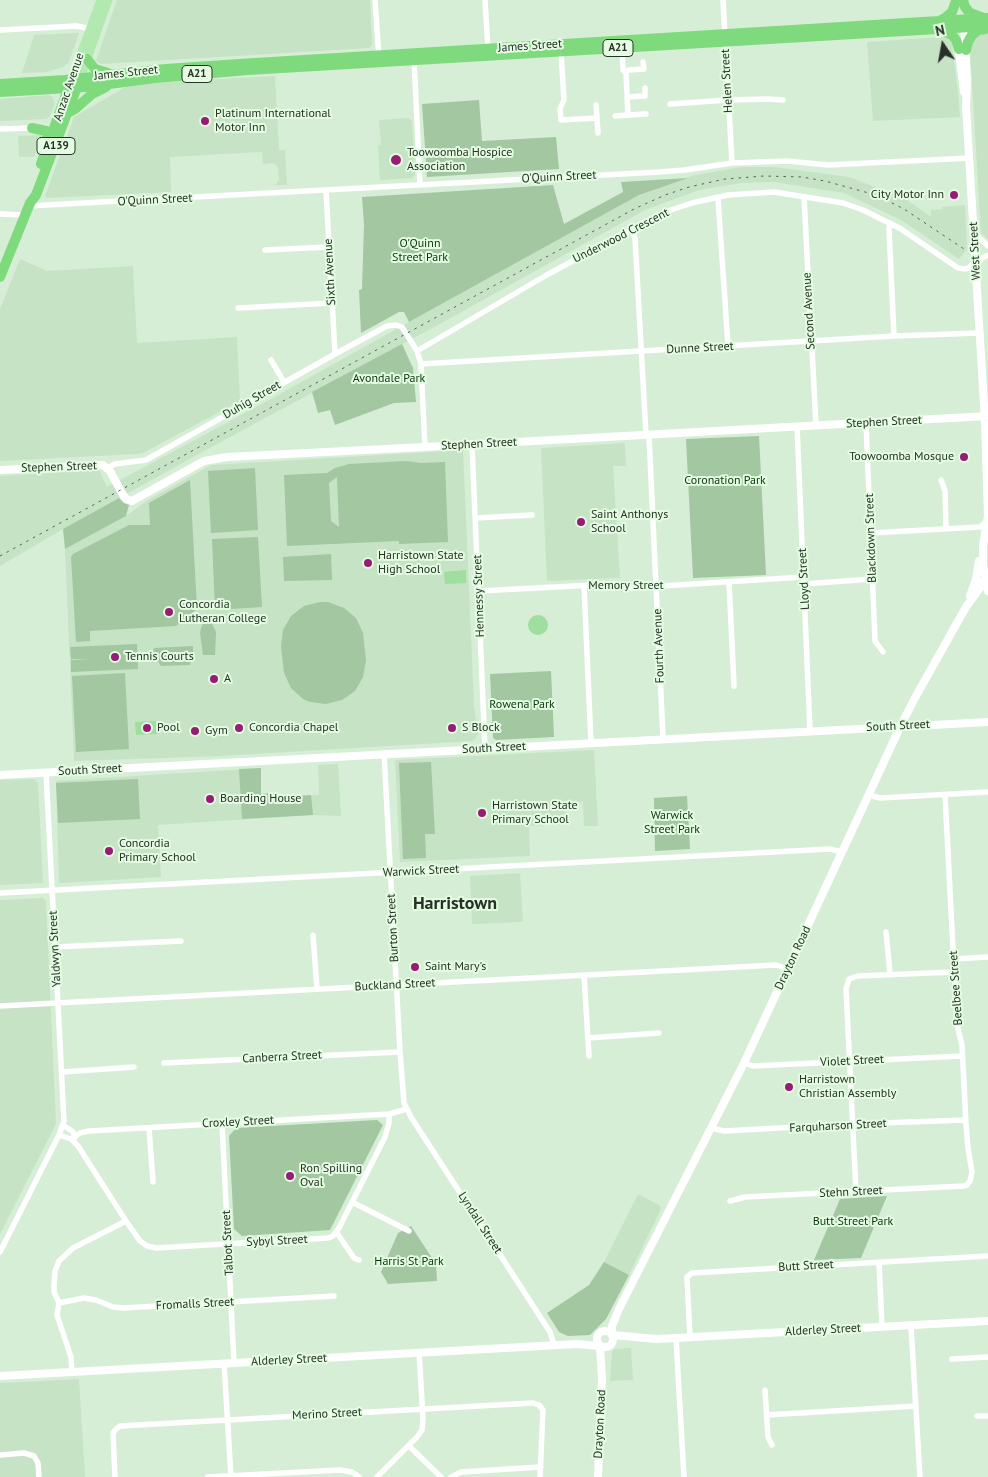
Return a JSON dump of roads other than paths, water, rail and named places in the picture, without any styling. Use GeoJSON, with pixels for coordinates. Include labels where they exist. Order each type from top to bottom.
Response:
{"type":"FeatureCollection","features":[{"type":"Feature","properties":{"kind":"highway"},"geometry":{"type":"LineString","coordinates":[[959,0],[970,13],[987,23],[972,35],[962,49],[952,35],[937,25],[950,14],[959,0]]}},
{"type":"Feature","properties":{"kind":"highway","name":"James Street"},"geometry":{"type":"LineString","coordinates":[[75,83],[379,59],[987,23]]}},
{"type":"Feature","properties":{"kind":"highway","name":"James Street"},"geometry":{"type":"LineString","coordinates":[[488,53],[561,52],[725,38]]}},
{"type":"Feature","properties":{"kind":"highway"},"geometry":{"type":"LineString","coordinates":[[68,113],[113,79],[95,69],[87,58]]}},
{"type":"Feature","properties":{"kind":"highway","name":"A21"},"geometry":{"type":"LineString","coordinates":[[0,84],[75,83]]}},
{"type":"Feature","properties":{"kind":"highway","name":"A21"},"geometry":{"type":"LineString","coordinates":[[0,92],[54,88],[75,83]]}},
{"type":"Feature","properties":{"kind":"highway","name":"Anzac Avenue"},"geometry":{"type":"LineString","coordinates":[[28,208],[30,192],[64,103],[75,83]]}},
{"type":"Feature","properties":{"kind":"highway","name":"Anzac Avenue"},"geometry":{"type":"LineString","coordinates":[[0,277],[68,113],[75,83]]}},
{"type":"Feature","properties":{"kind":"highway"},"geometry":{"type":"LineString","coordinates":[[54,88],[64,103]]}},
{"type":"Feature","properties":{"kind":"highway"},"geometry":{"type":"LineString","coordinates":[[32,128],[46,131],[48,134],[45,155]]}},
{"type":"Feature","properties":{"kind":"main road","name":"Anzac Avenue"},"geometry":{"type":"LineString","coordinates":[[75,83],[87,58],[101,0]]}},
{"type":"Feature","properties":{"kind":"main road","name":"Anzac Avenue"},"geometry":{"type":"LineString","coordinates":[[75,83],[94,29],[108,0]]}},
{"type":"Feature","properties":{"kind":"street"},"geometry":{"type":"LineString","coordinates":[[375,0],[379,59]]}},
{"type":"Feature","properties":{"kind":"street"},"geometry":{"type":"LineString","coordinates":[[485,0],[488,53]]}},
{"type":"Feature","properties":{"kind":"street","name":"Helen Street"},"geometry":{"type":"LineString","coordinates":[[723,0],[732,163]]}},
{"type":"Feature","properties":{"kind":"street","name":"West Street"},"geometry":{"type":"LineString","coordinates":[[959,0],[962,81],[970,158],[979,333],[986,416],[988,518],[983,546]]}},
{"type":"Feature","properties":{"kind":"street"},"geometry":{"type":"LineString","coordinates":[[0,30],[80,26],[94,29]]}},
{"type":"Feature","properties":{"kind":"street"},"geometry":{"type":"LineString","coordinates":[[622,48],[623,70],[626,73],[628,115]]}},
{"type":"Feature","properties":{"kind":"street"},"geometry":{"type":"LineString","coordinates":[[561,52],[564,100],[560,109],[561,120],[597,118]]}},
{"type":"Feature","properties":{"kind":"street"},"geometry":{"type":"LineString","coordinates":[[414,57],[420,184]]}},
{"type":"Feature","properties":{"kind":"street"},"geometry":{"type":"LineString","coordinates":[[625,72],[644,69],[643,62]]}},
{"type":"Feature","properties":{"kind":"street"},"geometry":{"type":"LineString","coordinates":[[627,97],[645,96],[645,88]]}},
{"type":"Feature","properties":{"kind":"street"},"geometry":{"type":"LineString","coordinates":[[670,104],[728,100],[783,100]]}},
{"type":"Feature","properties":{"kind":"street"},"geometry":{"type":"LineString","coordinates":[[596,105],[598,133]]}},
{"type":"Feature","properties":{"kind":"street"},"geometry":{"type":"LineString","coordinates":[[615,116],[646,114]]}},
{"type":"Feature","properties":{"kind":"street"},"geometry":{"type":"LineString","coordinates":[[0,129],[32,128]]}},
{"type":"Feature","properties":{"kind":"street","name":"O'Quinn Street"},"geometry":{"type":"LineString","coordinates":[[0,214],[28,208],[420,184],[659,172],[732,163],[787,161],[828,165],[970,158]]}},
{"type":"Feature","properties":{"kind":"street","name":"Sixth Avenue"},"geometry":{"type":"LineString","coordinates":[[326,190],[335,354]]}},
{"type":"Feature","properties":{"kind":"street","name":"Underwood Crescent"},"geometry":{"type":"LineString","coordinates":[[417,351],[545,276],[631,229],[668,211],[692,203],[718,198],[774,192],[843,202],[890,223],[923,243],[958,268],[965,269],[976,265]]}},
{"type":"Feature","properties":{"kind":"street","name":"Second Avenue"},"geometry":{"type":"LineString","coordinates":[[804,197],[816,425]]}},
{"type":"Feature","properties":{"kind":"street"},"geometry":{"type":"LineString","coordinates":[[718,198],[728,346]]}},
{"type":"Feature","properties":{"kind":"street"},"geometry":{"type":"LineString","coordinates":[[890,223],[894,336]]}},
{"type":"Feature","properties":{"kind":"street","name":"Fourth Avenue"},"geometry":{"type":"LineString","coordinates":[[631,229],[635,238],[648,435],[657,586],[663,738]]}},
{"type":"Feature","properties":{"kind":"street"},"geometry":{"type":"LineString","coordinates":[[974,233],[988,246]]}},
{"type":"Feature","properties":{"kind":"street"},"geometry":{"type":"LineString","coordinates":[[265,250],[328,247]]}},
{"type":"Feature","properties":{"kind":"street"},"geometry":{"type":"LineString","coordinates":[[976,265],[982,258],[988,255]]}},
{"type":"Feature","properties":{"kind":"street"},"geometry":{"type":"LineString","coordinates":[[238,308],[332,302]]}},
{"type":"Feature","properties":{"kind":"street","name":"Duhig Street"},"geometry":{"type":"LineString","coordinates":[[107,468],[115,464],[146,460],[387,326],[396,325],[402,327],[417,351]]}},
{"type":"Feature","properties":{"kind":"street","name":"Dunne Street"},"geometry":{"type":"LineString","coordinates":[[421,364],[894,336],[979,333]]}},
{"type":"Feature","properties":{"kind":"street"},"geometry":{"type":"LineString","coordinates":[[417,351],[421,364],[425,447]]}},
{"type":"Feature","properties":{"kind":"street"},"geometry":{"type":"LineString","coordinates":[[271,360],[284,382]]}},
{"type":"Feature","properties":{"kind":"street","name":"Stephen Street"},"geometry":{"type":"LineString","coordinates":[[0,470],[97,465],[107,468],[123,496],[129,500],[136,500],[194,466],[211,459],[268,454],[472,445],[986,416]]}},
{"type":"Feature","properties":{"kind":"street","name":"Blackdown Street"},"geometry":{"type":"LineString","coordinates":[[866,423],[875,641],[882,652]]}},
{"type":"Feature","properties":{"kind":"street","name":"Lloyd Street"},"geometry":{"type":"LineString","coordinates":[[797,426],[810,731]]}},
{"type":"Feature","properties":{"kind":"street","name":"Hennessy Street"},"geometry":{"type":"LineString","coordinates":[[472,445],[485,748]]}},
{"type":"Feature","properties":{"kind":"street"},"geometry":{"type":"LineString","coordinates":[[941,480],[945,491],[946,528]]}},
{"type":"Feature","properties":{"kind":"street"},"geometry":{"type":"LineString","coordinates":[[476,518],[532,515]]}},
{"type":"Feature","properties":{"kind":"street"},"geometry":{"type":"LineString","coordinates":[[870,533],[980,527],[988,518]]}},
{"type":"Feature","properties":{"kind":"street"},"geometry":{"type":"LineString","coordinates":[[980,527],[984,536]]}},
{"type":"Feature","properties":{"kind":"street"},"geometry":{"type":"LineString","coordinates":[[983,546],[983,571],[986,576],[988,591]]}},
{"type":"Feature","properties":{"kind":"street"},"geometry":{"type":"LineString","coordinates":[[966,607],[976,579],[983,546]]}},
{"type":"Feature","properties":{"kind":"street"},"geometry":{"type":"LineString","coordinates":[[966,607],[986,576]]}},
{"type":"Feature","properties":{"kind":"street","name":"Memory Street"},"geometry":{"type":"LineString","coordinates":[[479,591],[613,584],[630,588],[729,582],[872,579]]}},
{"type":"Feature","properties":{"kind":"street"},"geometry":{"type":"LineString","coordinates":[[729,582],[734,686]]}},
{"type":"Feature","properties":{"kind":"street"},"geometry":{"type":"LineString","coordinates":[[584,586],[591,743]]}},
{"type":"Feature","properties":{"kind":"street","name":"Drayton Road"},"geometry":{"type":"LineString","coordinates":[[612,1334],[612,1326],[619,1309],[744,1063],[901,726],[966,607]]}},
{"type":"Feature","properties":{"kind":"street","name":"South Street"},"geometry":{"type":"LineString","coordinates":[[0,775],[988,722]]}},
{"type":"Feature","properties":{"kind":"street","name":"Burton Street"},"geometry":{"type":"LineString","coordinates":[[384,754],[404,1102]]}},
{"type":"Feature","properties":{"kind":"street","name":"Yaldwyn Street"},"geometry":{"type":"LineString","coordinates":[[46,772],[64,1125]]}},
{"type":"Feature","properties":{"kind":"street"},"geometry":{"type":"LineString","coordinates":[[869,795],[880,798],[988,792]]}},
{"type":"Feature","properties":{"kind":"street","name":"Beelbee Street"},"geometry":{"type":"LineString","coordinates":[[945,795],[957,1025],[962,1045],[965,1120],[972,1172],[970,1181]]}},
{"type":"Feature","properties":{"kind":"street","name":"Warwick Street"},"geometry":{"type":"LineString","coordinates":[[0,893],[830,849],[842,852]]}},
{"type":"Feature","properties":{"kind":"street"},"geometry":{"type":"LineString","coordinates":[[886,932],[890,974]]}},
{"type":"Feature","properties":{"kind":"street"},"geometry":{"type":"LineString","coordinates":[[313,935],[316,989]]}},
{"type":"Feature","properties":{"kind":"street"},"geometry":{"type":"LineString","coordinates":[[55,947],[181,941]]}},
{"type":"Feature","properties":{"kind":"street"},"geometry":{"type":"LineString","coordinates":[[954,959],[988,957]]}},
{"type":"Feature","properties":{"kind":"street","name":"Buckland Street"},"geometry":{"type":"LineString","coordinates":[[0,1006],[776,965],[788,969]]}},
{"type":"Feature","properties":{"kind":"street"},"geometry":{"type":"LineString","coordinates":[[856,1192],[846,988],[849,979],[858,976],[954,972]]}},
{"type":"Feature","properties":{"kind":"street"},"geometry":{"type":"LineString","coordinates":[[584,975],[589,1056]]}},
{"type":"Feature","properties":{"kind":"street"},"geometry":{"type":"LineString","coordinates":[[588,1038],[659,1033]]}},
{"type":"Feature","properties":{"kind":"street","name":"Canberra Street"},"geometry":{"type":"LineString","coordinates":[[164,1063],[400,1052]]}},
{"type":"Feature","properties":{"kind":"street","name":"Violet Street"},"geometry":{"type":"LineString","coordinates":[[744,1063],[753,1066],[962,1056]]}},
{"type":"Feature","properties":{"kind":"street"},"geometry":{"type":"LineString","coordinates":[[62,1072],[134,1067]]}},
{"type":"Feature","properties":{"kind":"street","name":"Lyndall Street"},"geometry":{"type":"LineString","coordinates":[[404,1102],[550,1332],[554,1345]]}},
{"type":"Feature","properties":{"kind":"street","name":"Croxley Street"},"geometry":{"type":"LineString","coordinates":[[73,1137],[89,1131],[389,1114],[407,1109]]}},
{"type":"Feature","properties":{"kind":"street"},"geometry":{"type":"LineString","coordinates":[[359,1260],[354,1258],[337,1233],[386,1137],[389,1114]]}},
{"type":"Feature","properties":{"kind":"street","name":"Farquharson Street"},"geometry":{"type":"LineString","coordinates":[[711,1128],[724,1131],[965,1120]]}},
{"type":"Feature","properties":{"kind":"street","name":"Talbot Street"},"geometry":{"type":"LineString","coordinates":[[222,1123],[234,1363]]}},
{"type":"Feature","properties":{"kind":"street"},"geometry":{"type":"LineString","coordinates":[[0,1252],[64,1125],[73,1132],[73,1137],[78,1146],[126,1221],[73,1248],[59,1261],[55,1271],[54,1292],[59,1303],[57,1315],[71,1357],[72,1372]]}},
{"type":"Feature","properties":{"kind":"street"},"geometry":{"type":"LineString","coordinates":[[149,1128],[153,1182]]}},
{"type":"Feature","properties":{"kind":"street"},"geometry":{"type":"LineString","coordinates":[[59,1134],[73,1137]]}},
{"type":"Feature","properties":{"kind":"street","name":"Stehn Street"},"geometry":{"type":"LineString","coordinates":[[730,1202],[745,1197],[963,1186],[967,1185],[970,1181]]}},
{"type":"Feature","properties":{"kind":"street"},"geometry":{"type":"LineString","coordinates":[[352,1202],[409,1231]]}},
{"type":"Feature","properties":{"kind":"street","name":"Sybyl Street"},"geometry":{"type":"LineString","coordinates":[[126,1221],[140,1241],[147,1246],[156,1248],[328,1238],[337,1233]]}},
{"type":"Feature","properties":{"kind":"street","name":"Butt Street"},"geometry":{"type":"LineString","coordinates":[[690,1338],[687,1277],[692,1273],[988,1256]]}},
{"type":"Feature","properties":{"kind":"street"},"geometry":{"type":"LineString","coordinates":[[879,1262],[882,1327]]}},
{"type":"Feature","properties":{"kind":"street","name":"Fromalls Street"},"geometry":{"type":"LineString","coordinates":[[59,1303],[84,1298],[96,1300],[113,1307],[123,1308],[334,1296]]}},
{"type":"Feature","properties":{"kind":"street","name":"Drayton Road"},"geometry":{"type":"LineString","coordinates":[[600,1333],[619,1309]]}},
{"type":"Feature","properties":{"kind":"street","name":"Alderley Street"},"geometry":{"type":"LineString","coordinates":[[612,1334],[635,1338],[690,1338],[988,1321]]}},
{"type":"Feature","properties":{"kind":"street"},"geometry":{"type":"LineString","coordinates":[[911,1326],[920,1477]]}},
{"type":"Feature","properties":{"kind":"street"},"geometry":{"type":"LineString","coordinates":[[608,1331],[612,1334],[613,1340],[605,1348],[600,1346],[597,1341],[600,1333],[608,1331]]}},
{"type":"Feature","properties":{"kind":"street","name":"Alderley Street"},"geometry":{"type":"LineString","coordinates":[[578,1344],[590,1340],[600,1333]]}},
{"type":"Feature","properties":{"kind":"street"},"geometry":{"type":"LineString","coordinates":[[676,1338],[684,1477]]}},
{"type":"Feature","properties":{"kind":"street","name":"Alderley Street"},"geometry":{"type":"LineString","coordinates":[[610,1345],[622,1341],[642,1343],[657,1339]]}},
{"type":"Feature","properties":{"kind":"street","name":"Alderley Street"},"geometry":{"type":"LineString","coordinates":[[0,1376],[554,1345],[578,1344],[600,1346]]}},
{"type":"Feature","properties":{"kind":"street","name":"Drayton Road"},"geometry":{"type":"LineString","coordinates":[[602,1371],[610,1345]]}},
{"type":"Feature","properties":{"kind":"street","name":"Drayton Road"},"geometry":{"type":"LineString","coordinates":[[598,1477],[602,1371],[600,1346]]}},
{"type":"Feature","properties":{"kind":"street"},"geometry":{"type":"LineString","coordinates":[[378,1477],[418,1437],[422,1430],[423,1409],[420,1352]]}},
{"type":"Feature","properties":{"kind":"street"},"geometry":{"type":"LineString","coordinates":[[952,1359],[988,1357]]}},
{"type":"Feature","properties":{"kind":"street"},"geometry":{"type":"LineString","coordinates":[[224,1363],[231,1476]]}},
{"type":"Feature","properties":{"kind":"street"},"geometry":{"type":"LineString","coordinates":[[765,1390],[768,1437],[772,1445]]}},
{"type":"Feature","properties":{"kind":"street","name":"Merino Street"},"geometry":{"type":"LineString","coordinates":[[116,1477],[113,1436],[116,1429],[122,1425],[533,1403],[542,1408],[543,1413],[541,1467]]}},
{"type":"Feature","properties":{"kind":"street"},"geometry":{"type":"LineString","coordinates":[[767,1415],[916,1406]]}},
{"type":"Feature","properties":{"kind":"street"},"geometry":{"type":"LineString","coordinates":[[977,1416],[988,1416]]}},
{"type":"Feature","properties":{"kind":"street"},"geometry":{"type":"LineString","coordinates":[[409,1446],[441,1477]]}},
{"type":"Feature","properties":{"kind":"street"},"geometry":{"type":"LineString","coordinates":[[0,1455],[24,1453],[34,1456],[38,1463],[39,1477]]}},
{"type":"Feature","properties":{"kind":"street"},"geometry":{"type":"LineString","coordinates":[[451,1477],[461,1472],[541,1467],[540,1477]]}},
{"type":"Feature","properties":{"kind":"street"},"geometry":{"type":"LineString","coordinates":[[208,1477],[289,1475],[344,1470],[352,1472],[359,1477]]}},
{"type":"Feature","properties":{"kind":"railway"},"geometry":{"type":"LineString","coordinates":[[0,556],[634,209],[689,187],[725,179],[764,176],[802,177],[825,181],[876,195],[904,209],[967,251]]}},
{"type":"Feature","properties":{"kind":"place","name":"Platinum International Motor Inn"},"geometry":{"type":"Point","coordinates":[205,121]}},
{"type":"Feature","properties":{"kind":"place","name":"Toowoomba Hospice Association"},"geometry":{"type":"Point","coordinates":[396,160]}},
{"type":"Feature","properties":{"kind":"place","name":"City Motor Inn"},"geometry":{"type":"Point","coordinates":[954,195]}},
{"type":"Feature","properties":{"kind":"place","name":"Toowoomba Mosque"},"geometry":{"type":"Point","coordinates":[964,457]}},
{"type":"Feature","properties":{"kind":"place","name":"Saint Anthonys School"},"geometry":{"type":"Point","coordinates":[581,522]}},
{"type":"Feature","properties":{"kind":"place","name":"Harristown State High School"},"geometry":{"type":"Point","coordinates":[368,563]}},
{"type":"Feature","properties":{"kind":"place","name":"Concordia Lutheran College"},"geometry":{"type":"Point","coordinates":[169,612]}},
{"type":"Feature","properties":{"kind":"place","name":"Tennis Courts"},"geometry":{"type":"Point","coordinates":[115,657]}},
{"type":"Feature","properties":{"kind":"place","name":"A"},"geometry":{"type":"Point","coordinates":[214,679]}},
{"type":"Feature","properties":{"kind":"place","name":"Pool"},"geometry":{"type":"Point","coordinates":[147,728]}},
{"type":"Feature","properties":{"kind":"place","name":"Concordia Chapel"},"geometry":{"type":"Point","coordinates":[239,728]}},
{"type":"Feature","properties":{"kind":"place","name":"S Block"},"geometry":{"type":"Point","coordinates":[452,728]}},
{"type":"Feature","properties":{"kind":"place","name":"Gym"},"geometry":{"type":"Point","coordinates":[195,731]}},
{"type":"Feature","properties":{"kind":"place","name":"Boarding House"},"geometry":{"type":"Point","coordinates":[210,799]}},
{"type":"Feature","properties":{"kind":"place","name":"Harristown State Primary School"},"geometry":{"type":"Point","coordinates":[482,813]}},
{"type":"Feature","properties":{"kind":"place","name":"Concordia Primary School"},"geometry":{"type":"Point","coordinates":[109,851]}},
{"type":"Feature","properties":{"kind":"place","name":"Saint Mary's"},"geometry":{"type":"Point","coordinates":[415,967]}},
{"type":"Feature","properties":{"kind":"place","name":"Harristown Christian Assembly"},"geometry":{"type":"Point","coordinates":[789,1087]}},
{"type":"Feature","properties":{"kind":"place","name":"Ron Spilling Oval"},"geometry":{"type":"Point","coordinates":[290,1176]}},
{"type":"Feature","properties":{"kind":"district","name":"Harristown"},"geometry":{"type":"Point","coordinates":[455,904]}},
{"type":"Feature","properties":{"kind":"park label","name":"O'Quinn Street Park"},"geometry":{"type":"Point","coordinates":[420,251]}},
{"type":"Feature","properties":{"kind":"park label","name":"Avondale Park"},"geometry":{"type":"Point","coordinates":[389,379]}},
{"type":"Feature","properties":{"kind":"park label","name":"Coronation Park"},"geometry":{"type":"Point","coordinates":[725,481]}},
{"type":"Feature","properties":{"kind":"park label","name":"Rowena Park"},"geometry":{"type":"Point","coordinates":[522,705]}},
{"type":"Feature","properties":{"kind":"park label","name":"Warwick Street Park"},"geometry":{"type":"Point","coordinates":[672,823]}},
{"type":"Feature","properties":{"kind":"park label","name":"Butt Street Park"},"geometry":{"type":"Point","coordinates":[853,1222]}},
{"type":"Feature","properties":{"kind":"park label","name":"Harris St Park"},"geometry":{"type":"Point","coordinates":[409,1262]}}]}
